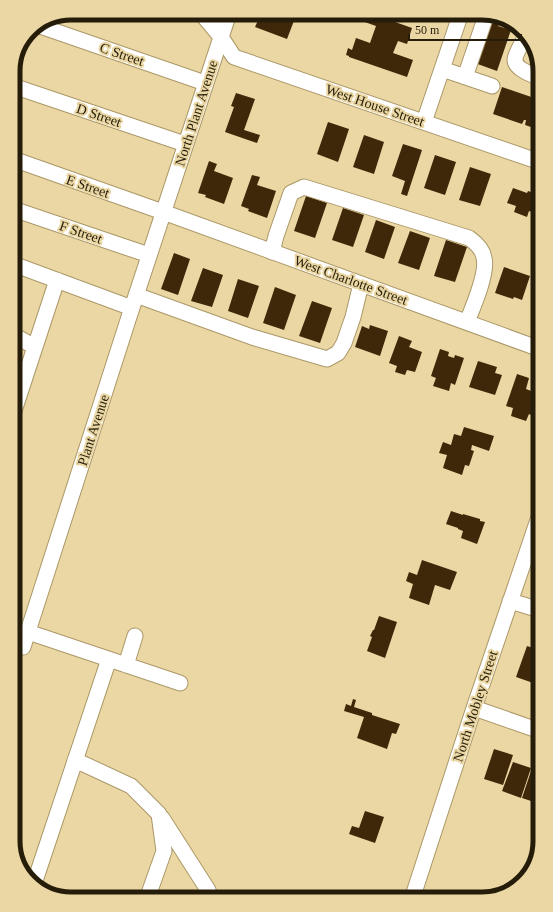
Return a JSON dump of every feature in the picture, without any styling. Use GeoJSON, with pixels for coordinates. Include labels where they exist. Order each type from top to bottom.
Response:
{"type":"FeatureCollection","features":[{"type":"Feature","properties":{"kind":"street","name":"West House Street"},"geometry":{"type":"LineString","coordinates":[[207,20],[221,37],[234,57],[533,160]]}},
{"type":"Feature","properties":{"kind":"street","name":"North Plant Avenue"},"geometry":{"type":"LineString","coordinates":[[163,212],[227,20]]}},
{"type":"Feature","properties":{"kind":"street"},"geometry":{"type":"LineString","coordinates":[[424,122],[459,20]]}},
{"type":"Feature","properties":{"kind":"street"},"geometry":{"type":"LineString","coordinates":[[465,77],[485,20]]}},
{"type":"Feature","properties":{"kind":"street","name":"C Street"},"geometry":{"type":"LineString","coordinates":[[45,28],[205,83]]}},
{"type":"Feature","properties":{"kind":"street"},"geometry":{"type":"LineString","coordinates":[[523,42],[515,60],[516,65],[533,75]]}},
{"type":"Feature","properties":{"kind":"street"},"geometry":{"type":"LineString","coordinates":[[442,70],[492,86]]}},
{"type":"Feature","properties":{"kind":"street","name":"D Street"},"geometry":{"type":"LineString","coordinates":[[20,88],[185,144]]}},
{"type":"Feature","properties":{"kind":"street","name":"E Street"},"geometry":{"type":"LineString","coordinates":[[20,161],[163,212]]}},
{"type":"Feature","properties":{"kind":"street"},"geometry":{"type":"LineString","coordinates":[[272,252],[291,192],[304,187],[469,238],[478,245],[484,258],[484,273],[467,322]]}},
{"type":"Feature","properties":{"kind":"street","name":"F Street"},"geometry":{"type":"LineString","coordinates":[[20,211],[149,255]]}},
{"type":"Feature","properties":{"kind":"street","name":"West Charlotte Street"},"geometry":{"type":"LineString","coordinates":[[163,212],[533,346]]}},
{"type":"Feature","properties":{"kind":"street","name":"Plant Avenue"},"geometry":{"type":"LineString","coordinates":[[20,642],[28,632],[163,212]]}},
{"type":"Feature","properties":{"kind":"street"},"geometry":{"type":"LineString","coordinates":[[20,267],[57,280],[134,301],[326,359],[338,353],[344,343],[353,317],[361,284]]}},
{"type":"Feature","properties":{"kind":"street"},"geometry":{"type":"LineString","coordinates":[[20,394],[57,280]]}},
{"type":"Feature","properties":{"kind":"street"},"geometry":{"type":"LineString","coordinates":[[20,339],[36,347]]}},
{"type":"Feature","properties":{"kind":"street","name":"North Mobley Street"},"geometry":{"type":"LineString","coordinates":[[414,892],[474,708],[533,534]]}},
{"type":"Feature","properties":{"kind":"street"},"geometry":{"type":"LineString","coordinates":[[510,601],[533,608]]}},
{"type":"Feature","properties":{"kind":"street"},"geometry":{"type":"LineString","coordinates":[[28,632],[180,683]]}},
{"type":"Feature","properties":{"kind":"street"},"geometry":{"type":"LineString","coordinates":[[126,664],[135,636]]}},
{"type":"Feature","properties":{"kind":"street"},"geometry":{"type":"LineString","coordinates":[[36,878],[109,659]]}},
{"type":"Feature","properties":{"kind":"street"},"geometry":{"type":"LineString","coordinates":[[474,708],[533,729]]}},
{"type":"Feature","properties":{"kind":"street"},"geometry":{"type":"LineString","coordinates":[[75,760],[131,786],[159,814],[208,892]]}},
{"type":"Feature","properties":{"kind":"street"},"geometry":{"type":"LineString","coordinates":[[149,892],[164,851],[159,814]]}},
{"type":"Feature","properties":{"kind":"building"},"geometry":{"type":"Polygon","coordinates":[[[258,20],[294,20],[287,39],[255,27],[258,20]]]}},
{"type":"Feature","properties":{"kind":"building"},"geometry":{"type":"Polygon","coordinates":[[[359,20],[390,20],[412,28],[407,44],[398,41],[393,53],[413,60],[407,77],[346,55],[348,48],[352,50],[356,38],[370,43],[376,26],[359,20]]]}},
{"type":"Feature","properties":{"kind":"building"},"geometry":{"type":"Polygon","coordinates":[[[494,22],[499,24],[498,26],[511,30],[497,71],[472,62],[488,23],[493,24],[494,22]]]}},
{"type":"Feature","properties":{"kind":"building"},"geometry":{"type":"Polygon","coordinates":[[[502,87],[533,98],[533,128],[525,125],[526,120],[524,120],[522,124],[493,114],[502,87]]]}},
{"type":"Feature","properties":{"kind":"building"},"geometry":{"type":"Polygon","coordinates":[[[236,93],[255,99],[244,130],[260,135],[257,143],[225,132],[234,107],[231,106],[236,93]]]}},
{"type":"Feature","properties":{"kind":"building"},"geometry":{"type":"Polygon","coordinates":[[[328,122],[349,129],[338,162],[317,154],[328,122]]]}},
{"type":"Feature","properties":{"kind":"building"},"geometry":{"type":"Polygon","coordinates":[[[364,135],[384,142],[374,174],[353,167],[364,135]]]}},
{"type":"Feature","properties":{"kind":"building"},"geometry":{"type":"Polygon","coordinates":[[[403,144],[422,150],[407,196],[401,194],[405,181],[392,176],[403,144]]]}},
{"type":"Feature","properties":{"kind":"building"},"geometry":{"type":"Polygon","coordinates":[[[435,155],[456,162],[445,195],[424,188],[435,155]]]}},
{"type":"Feature","properties":{"kind":"building"},"geometry":{"type":"Polygon","coordinates":[[[209,161],[217,164],[214,171],[233,178],[224,204],[205,197],[206,195],[198,193],[209,161]]]}},
{"type":"Feature","properties":{"kind":"building"},"geometry":{"type":"Polygon","coordinates":[[[470,167],[491,174],[480,206],[459,200],[470,167]]]}},
{"type":"Feature","properties":{"kind":"building"},"geometry":{"type":"Polygon","coordinates":[[[252,175],[260,177],[257,185],[276,191],[267,218],[248,211],[249,209],[241,206],[252,175]]]}},
{"type":"Feature","properties":{"kind":"building"},"geometry":{"type":"Polygon","coordinates":[[[513,188],[527,193],[528,191],[533,193],[533,212],[529,211],[527,217],[514,212],[516,206],[507,203],[513,188]]]}},
{"type":"Feature","properties":{"kind":"building"},"geometry":{"type":"Polygon","coordinates":[[[306,196],[327,203],[315,238],[294,231],[306,196]]]}},
{"type":"Feature","properties":{"kind":"building"},"geometry":{"type":"Polygon","coordinates":[[[343,208],[364,215],[353,247],[332,240],[343,208]]]}},
{"type":"Feature","properties":{"kind":"building"},"geometry":{"type":"Polygon","coordinates":[[[376,220],[395,227],[384,259],[365,252],[376,220]]]}},
{"type":"Feature","properties":{"kind":"building"},"geometry":{"type":"Polygon","coordinates":[[[410,231],[430,238],[419,270],[398,263],[410,231]]]}},
{"type":"Feature","properties":{"kind":"building"},"geometry":{"type":"Polygon","coordinates":[[[446,240],[467,247],[455,282],[434,276],[446,240]]]}},
{"type":"Feature","properties":{"kind":"building"},"geometry":{"type":"Polygon","coordinates":[[[174,253],[190,259],[178,295],[161,289],[174,253]]]}},
{"type":"Feature","properties":{"kind":"building"},"geometry":{"type":"Polygon","coordinates":[[[504,267],[530,276],[522,300],[514,297],[513,299],[495,293],[504,267]]]}},
{"type":"Feature","properties":{"kind":"building"},"geometry":{"type":"Polygon","coordinates":[[[203,268],[223,275],[212,307],[191,301],[203,268]]]}},
{"type":"Feature","properties":{"kind":"building"},"geometry":{"type":"Polygon","coordinates":[[[238,279],[259,286],[248,318],[228,311],[238,279]]]}},
{"type":"Feature","properties":{"kind":"building"},"geometry":{"type":"Polygon","coordinates":[[[275,287],[296,295],[284,330],[263,323],[275,287]]]}},
{"type":"Feature","properties":{"kind":"building"},"geometry":{"type":"Polygon","coordinates":[[[312,301],[332,308],[320,343],[299,336],[312,301]]]}},
{"type":"Feature","properties":{"kind":"building"},"geometry":{"type":"Polygon","coordinates":[[[370,325],[388,331],[380,356],[355,347],[362,326],[369,329],[370,325]]]}},
{"type":"Feature","properties":{"kind":"building"},"geometry":{"type":"Polygon","coordinates":[[[399,336],[412,341],[409,347],[422,352],[415,372],[407,370],[405,375],[395,372],[397,366],[389,363],[399,336]]]}},
{"type":"Feature","properties":{"kind":"building"},"geometry":{"type":"Polygon","coordinates":[[[440,349],[449,352],[448,356],[454,358],[455,355],[464,358],[455,385],[451,383],[449,391],[433,386],[436,378],[431,376],[440,349]]]}},
{"type":"Feature","properties":{"kind":"building"},"geometry":{"type":"Polygon","coordinates":[[[478,361],[497,367],[495,373],[502,375],[495,395],[469,387],[478,361]]]}},
{"type":"Feature","properties":{"kind":"building"},"geometry":{"type":"Polygon","coordinates":[[[517,374],[529,378],[526,389],[533,392],[533,410],[531,415],[529,414],[526,421],[511,416],[513,408],[506,406],[517,374]]]}},
{"type":"Feature","properties":{"kind":"building"},"geometry":{"type":"Polygon","coordinates":[[[464,427],[494,436],[489,451],[472,445],[471,450],[474,451],[469,466],[465,465],[462,475],[443,468],[447,455],[439,453],[443,442],[451,445],[454,434],[461,436],[464,427]]]}},
{"type":"Feature","properties":{"kind":"building"},"geometry":{"type":"Polygon","coordinates":[[[451,511],[480,519],[480,521],[485,522],[477,544],[461,538],[463,531],[446,524],[451,511]]]}},
{"type":"Feature","properties":{"kind":"building"},"geometry":{"type":"Polygon","coordinates":[[[422,560],[457,572],[450,590],[435,585],[429,605],[409,598],[413,584],[406,581],[409,572],[417,575],[422,560]]]}},
{"type":"Feature","properties":{"kind":"building"},"geometry":{"type":"Polygon","coordinates":[[[379,616],[397,622],[385,658],[367,651],[372,637],[370,636],[379,616]]]}},
{"type":"Feature","properties":{"kind":"building"},"geometry":{"type":"Polygon","coordinates":[[[527,646],[533,648],[533,683],[516,677],[527,646]]]}},
{"type":"Feature","properties":{"kind":"building"},"geometry":{"type":"Polygon","coordinates":[[[353,699],[356,700],[354,707],[372,713],[372,715],[400,724],[396,734],[392,733],[387,749],[357,738],[364,717],[344,711],[346,704],[351,706],[353,699]]]}},
{"type":"Feature","properties":{"kind":"building"},"geometry":{"type":"Polygon","coordinates":[[[494,749],[513,755],[503,785],[484,779],[494,749]]]}},
{"type":"Feature","properties":{"kind":"building"},"geometry":{"type":"Polygon","coordinates":[[[513,762],[531,768],[521,798],[502,791],[513,762]]]}},
{"type":"Feature","properties":{"kind":"building"},"geometry":{"type":"Polygon","coordinates":[[[532,768],[533,768],[533,802],[522,798],[532,768]]]}},
{"type":"Feature","properties":{"kind":"building"},"geometry":{"type":"Polygon","coordinates":[[[365,811],[384,817],[375,843],[349,834],[352,826],[359,828],[365,811]]]}}]}
